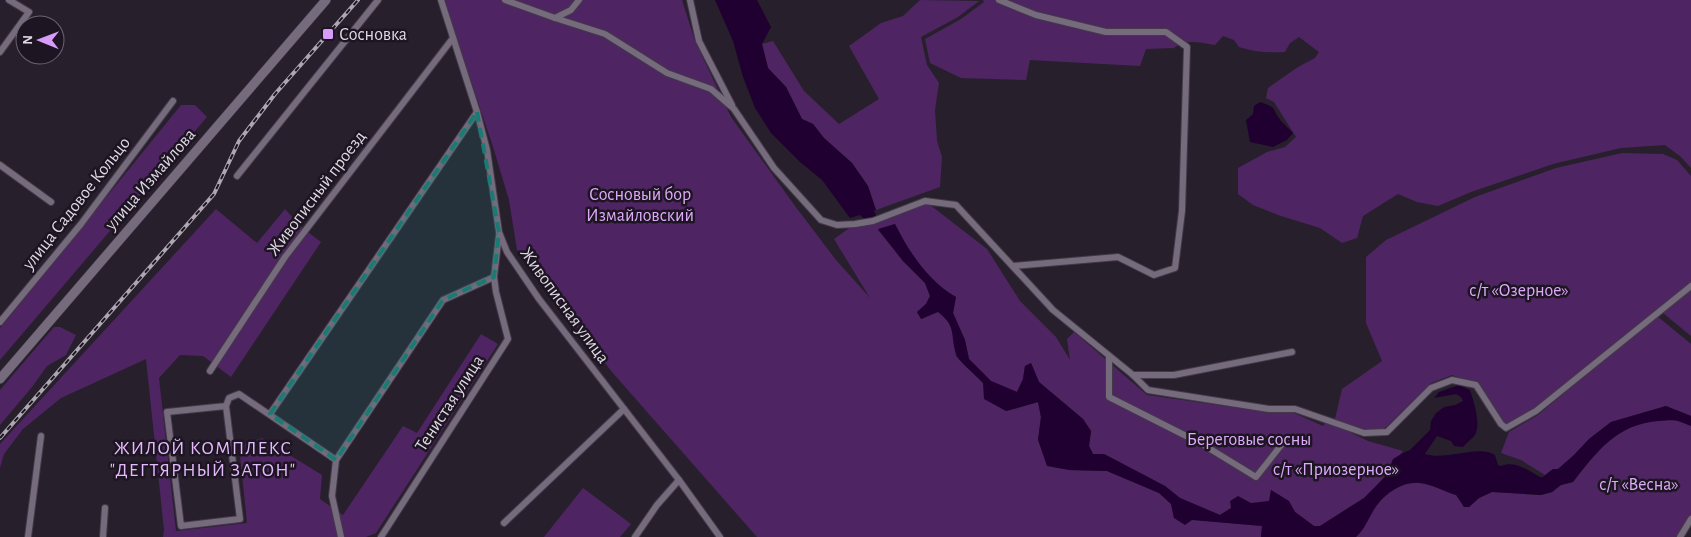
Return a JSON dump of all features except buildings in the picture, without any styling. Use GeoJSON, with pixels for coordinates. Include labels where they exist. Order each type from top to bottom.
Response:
{"type":"FeatureCollection","features":[{"type":"Feature","properties":{"kind":"main road","name":"улица Измайлова"},"geometry":{"type":"LineString","coordinates":[[0,379],[326,0]]}},
{"type":"Feature","properties":{"kind":"street"},"geometry":{"type":"LineString","coordinates":[[0,52],[29,12],[9,0]]}},
{"type":"Feature","properties":{"kind":"street"},"geometry":{"type":"LineString","coordinates":[[237,176],[378,0]]}},
{"type":"Feature","properties":{"kind":"street","name":"Живописная улица"},"geometry":{"type":"LineString","coordinates":[[441,0],[477,112],[487,150],[499,232],[507,252],[539,299],[680,480],[720,537]]}},
{"type":"Feature","properties":{"kind":"street"},"geometry":{"type":"LineString","coordinates":[[505,0],[605,34],[667,73],[711,89],[734,109]]}},
{"type":"Feature","properties":{"kind":"street"},"geometry":{"type":"LineString","coordinates":[[555,18],[570,10],[579,0]]}},
{"type":"Feature","properties":{"kind":"street"},"geometry":{"type":"LineString","coordinates":[[690,0],[699,41],[734,109],[774,168],[822,220],[838,224],[855,224],[873,221],[925,201],[956,205],[1053,310],[1133,375],[1148,390],[1269,409],[1295,409],[1364,433],[1386,432],[1431,388],[1452,380],[1476,386],[1501,424],[1506,428],[1536,411],[1691,286]]}},
{"type":"Feature","properties":{"kind":"street"},"geometry":{"type":"LineString","coordinates":[[999,0],[1036,14],[1106,32],[1166,32],[1187,47],[1182,211],[1175,268],[1154,275],[1118,257],[1013,266]]}},
{"type":"Feature","properties":{"kind":"street","name":"Живописный проезд"},"geometry":{"type":"LineString","coordinates":[[210,371],[285,258],[453,38]]}},
{"type":"Feature","properties":{"kind":"street","name":"улица Садовое Кольцо"},"geometry":{"type":"LineString","coordinates":[[0,322],[81,224],[173,101]]}},
{"type":"Feature","properties":{"kind":"street"},"geometry":{"type":"LineString","coordinates":[[270,414],[477,112]]}},
{"type":"Feature","properties":{"kind":"street"},"geometry":{"type":"LineString","coordinates":[[0,165],[51,202]]}},
{"type":"Feature","properties":{"kind":"street","name":"Тенистая улица"},"geometry":{"type":"LineString","coordinates":[[381,537],[508,339],[494,277],[499,232]]}},
{"type":"Feature","properties":{"kind":"street"},"geometry":{"type":"LineString","coordinates":[[341,537],[332,496],[336,460],[443,300],[494,277]]}},
{"type":"Feature","properties":{"kind":"street"},"geometry":{"type":"LineString","coordinates":[[1133,375],[1174,375],[1292,352]]}},
{"type":"Feature","properties":{"kind":"street"},"geometry":{"type":"LineString","coordinates":[[1109,356],[1109,397],[1202,444],[1256,477],[1286,439]]}},
{"type":"Feature","properties":{"kind":"street"},"geometry":{"type":"LineString","coordinates":[[226,406],[167,412],[181,526],[240,518],[226,406],[229,398],[239,394],[336,460]]}},
{"type":"Feature","properties":{"kind":"street"},"geometry":{"type":"LineString","coordinates":[[504,523],[624,409]]}},
{"type":"Feature","properties":{"kind":"street"},"geometry":{"type":"LineString","coordinates":[[28,537],[42,436]]}},
{"type":"Feature","properties":{"kind":"street"},"geometry":{"type":"LineString","coordinates":[[635,537],[657,505],[680,480]]}},
{"type":"Feature","properties":{"kind":"street"},"geometry":{"type":"LineString","coordinates":[[103,537],[105,508]]}},
{"type":"Feature","properties":{"kind":"street"},"geometry":{"type":"LineString","coordinates":[[1680,537],[1691,519]]}},
{"type":"Feature","properties":{"kind":"highlighted area"},"geometry":{"type":"Polygon","coordinates":[[[477,112],[499,232],[494,277],[443,300],[336,460],[270,414],[477,112]]]}},
{"type":"Feature","properties":{"kind":"green space","name":"Сосновый бор Измайловский"},"geometry":{"type":"Polygon","coordinates":[[[444,0],[682,0],[695,41],[731,117],[836,260],[870,298],[834,239],[855,224],[925,201],[987,249],[1020,301],[1056,337],[1070,360],[1067,339],[1074,332],[1147,395],[1268,412],[1292,412],[1323,426],[1327,421],[1368,441],[1403,451],[1379,483],[1364,498],[1320,526],[1314,526],[1295,512],[1288,501],[1271,490],[1270,501],[1231,508],[1220,515],[1180,498],[1165,486],[1104,454],[1093,454],[1089,446],[1091,431],[1083,419],[1039,382],[1031,363],[1025,366],[1023,379],[1017,392],[991,381],[969,359],[965,340],[953,313],[956,297],[937,283],[920,265],[906,245],[895,224],[878,230],[903,261],[925,283],[930,296],[926,304],[917,312],[922,319],[938,311],[948,320],[954,335],[956,356],[1007,411],[1038,402],[1041,417],[1038,440],[1069,470],[1107,471],[1159,493],[1171,504],[1174,518],[1262,526],[1261,537],[757,537],[612,372],[517,250],[509,200],[444,0]]]}},
{"type":"Feature","properties":{"kind":"green space"},"geometry":{"type":"Polygon","coordinates":[[[920,0],[979,1],[958,17],[921,37],[927,65],[939,83],[935,110],[937,141],[942,157],[940,187],[876,210],[868,186],[852,163],[824,138],[813,124],[802,119],[786,87],[768,68],[762,44],[773,41],[804,91],[839,124],[879,99],[849,46],[881,23],[903,16],[920,0]]]}},
{"type":"Feature","properties":{"kind":"green space"},"geometry":{"type":"Polygon","coordinates":[[[983,0],[1691,0],[1691,168],[1680,156],[1665,145],[1621,148],[1553,164],[1471,192],[1438,206],[1417,202],[1398,194],[1363,216],[1357,238],[1342,243],[1320,228],[1253,205],[1238,194],[1238,168],[1267,152],[1285,147],[1296,137],[1274,102],[1266,98],[1268,88],[1298,67],[1315,58],[1319,52],[1299,37],[1290,43],[1285,52],[1262,52],[1245,49],[1239,47],[1234,40],[1223,36],[1215,45],[1189,42],[1174,48],[1146,49],[1140,66],[1030,60],[1026,80],[961,78],[930,63],[925,39],[961,19],[984,2],[983,0]]]}},
{"type":"Feature","properties":{"kind":"green space"},"geometry":{"type":"Polygon","coordinates":[[[181,105],[195,105],[207,117],[0,360],[0,328],[181,105]]]}},
{"type":"Feature","properties":{"kind":"green space","name":"с/т «Озерное»"},"geometry":{"type":"Polygon","coordinates":[[[1622,153],[1663,154],[1677,160],[1691,176],[1691,283],[1536,408],[1506,424],[1500,419],[1481,386],[1452,375],[1431,383],[1383,430],[1370,431],[1350,427],[1335,419],[1342,389],[1382,361],[1366,323],[1366,257],[1386,240],[1475,197],[1556,168],[1622,153]]]}},
{"type":"Feature","properties":{"kind":"green space"},"geometry":{"type":"Polygon","coordinates":[[[216,209],[257,243],[285,209],[299,225],[321,242],[231,377],[203,356],[180,355],[159,378],[176,531],[247,523],[239,446],[262,438],[322,475],[320,499],[343,515],[403,426],[417,433],[481,334],[498,344],[376,533],[366,537],[163,537],[164,530],[146,359],[61,398],[23,429],[4,454],[0,468],[0,444],[216,209]]]}},
{"type":"Feature","properties":{"kind":"green space"},"geometry":{"type":"Polygon","coordinates":[[[1691,289],[1691,336],[1663,313],[1691,289]]]}},
{"type":"Feature","properties":{"kind":"green space"},"geometry":{"type":"Polygon","coordinates":[[[1657,316],[1691,344],[1691,416],[1666,406],[1611,422],[1589,439],[1558,469],[1553,469],[1545,475],[1521,460],[1501,453],[1509,432],[1538,415],[1657,316]]]}},
{"type":"Feature","properties":{"kind":"green space"},"geometry":{"type":"Polygon","coordinates":[[[54,327],[60,327],[76,335],[66,355],[47,366],[0,425],[0,390],[54,327]]]}},
{"type":"Feature","properties":{"kind":"green space","name":"с/т «Весна»"},"geometry":{"type":"Polygon","coordinates":[[[1677,420],[1691,426],[1691,515],[1678,537],[1356,537],[1381,500],[1396,488],[1414,483],[1434,486],[1457,495],[1464,507],[1469,507],[1479,498],[1492,492],[1541,495],[1552,492],[1561,485],[1573,482],[1605,445],[1623,431],[1646,422],[1677,420]]]}},
{"type":"Feature","properties":{"kind":"green space"},"geometry":{"type":"Polygon","coordinates":[[[583,488],[631,524],[620,537],[544,537],[583,488]]]}},
{"type":"Feature","properties":{"kind":"shaded area"},"geometry":{"type":"Polygon","coordinates":[[[715,0],[757,0],[771,27],[762,44],[768,68],[786,87],[802,119],[813,124],[824,138],[852,163],[868,186],[876,210],[850,218],[822,180],[800,162],[771,133],[755,108],[743,77],[733,41],[715,0]]]}},
{"type":"Feature","properties":{"kind":"shaded area"},"geometry":{"type":"Polygon","coordinates":[[[1260,102],[1272,107],[1281,121],[1293,133],[1287,140],[1273,147],[1250,142],[1246,120],[1253,114],[1254,106],[1260,102]]]}},
{"type":"Feature","properties":{"kind":"shaded area"},"geometry":{"type":"Polygon","coordinates":[[[895,224],[906,245],[920,265],[937,283],[956,297],[953,313],[965,340],[969,359],[991,381],[1017,392],[1023,379],[1025,366],[1031,363],[1039,382],[1083,419],[1091,431],[1089,446],[1093,454],[1104,454],[1165,486],[1180,498],[1220,515],[1231,508],[1230,501],[1238,496],[1251,503],[1269,501],[1271,490],[1289,501],[1295,512],[1314,526],[1320,526],[1364,498],[1386,476],[1393,459],[1410,450],[1430,430],[1431,421],[1436,413],[1444,407],[1463,401],[1456,394],[1434,398],[1439,392],[1459,385],[1470,390],[1472,395],[1477,419],[1475,435],[1463,447],[1454,446],[1451,441],[1437,436],[1425,454],[1443,456],[1480,451],[1488,452],[1495,455],[1498,465],[1516,465],[1543,477],[1553,469],[1558,469],[1589,439],[1611,422],[1666,406],[1691,416],[1691,426],[1678,421],[1668,420],[1643,423],[1630,428],[1609,441],[1599,450],[1573,482],[1561,485],[1552,492],[1541,495],[1492,492],[1479,498],[1469,507],[1464,507],[1456,495],[1434,486],[1408,484],[1396,488],[1381,500],[1356,537],[1261,537],[1262,526],[1192,520],[1185,525],[1174,518],[1171,504],[1159,493],[1107,471],[1069,470],[1047,466],[1038,440],[1041,417],[1038,402],[1006,411],[984,399],[983,383],[957,357],[952,331],[948,322],[938,312],[921,319],[917,312],[926,304],[930,296],[925,283],[903,261],[878,229],[895,224]]]}},
{"type":"Feature","properties":{"kind":"waterway"},"geometry":{"type":"LineString","coordinates":[[855,202],[870,216]]}},
{"type":"Feature","properties":{"kind":"railway"},"geometry":{"type":"LineString","coordinates":[[0,438],[214,194],[239,141],[275,94],[358,0]]}},
{"type":"Feature","properties":{"kind":"place","name":"Сосновка"},"geometry":{"type":"Point","coordinates":[328,34]}},
{"type":"Feature","properties":{"kind":"district","name":"ЖИЛОЙ КОМПЛЕКС \"ДЕГТЯРНЫЙ ЗАТОН\""},"geometry":{"type":"Point","coordinates":[203,458]}},
{"type":"Feature","properties":{"kind":"park label","name":"Береговые сосны"},"geometry":{"type":"Point","coordinates":[1249,439]}},
{"type":"Feature","properties":{"kind":"park label","name":"с/т «Приозерное»"},"geometry":{"type":"Point","coordinates":[1336,469]}}]}
